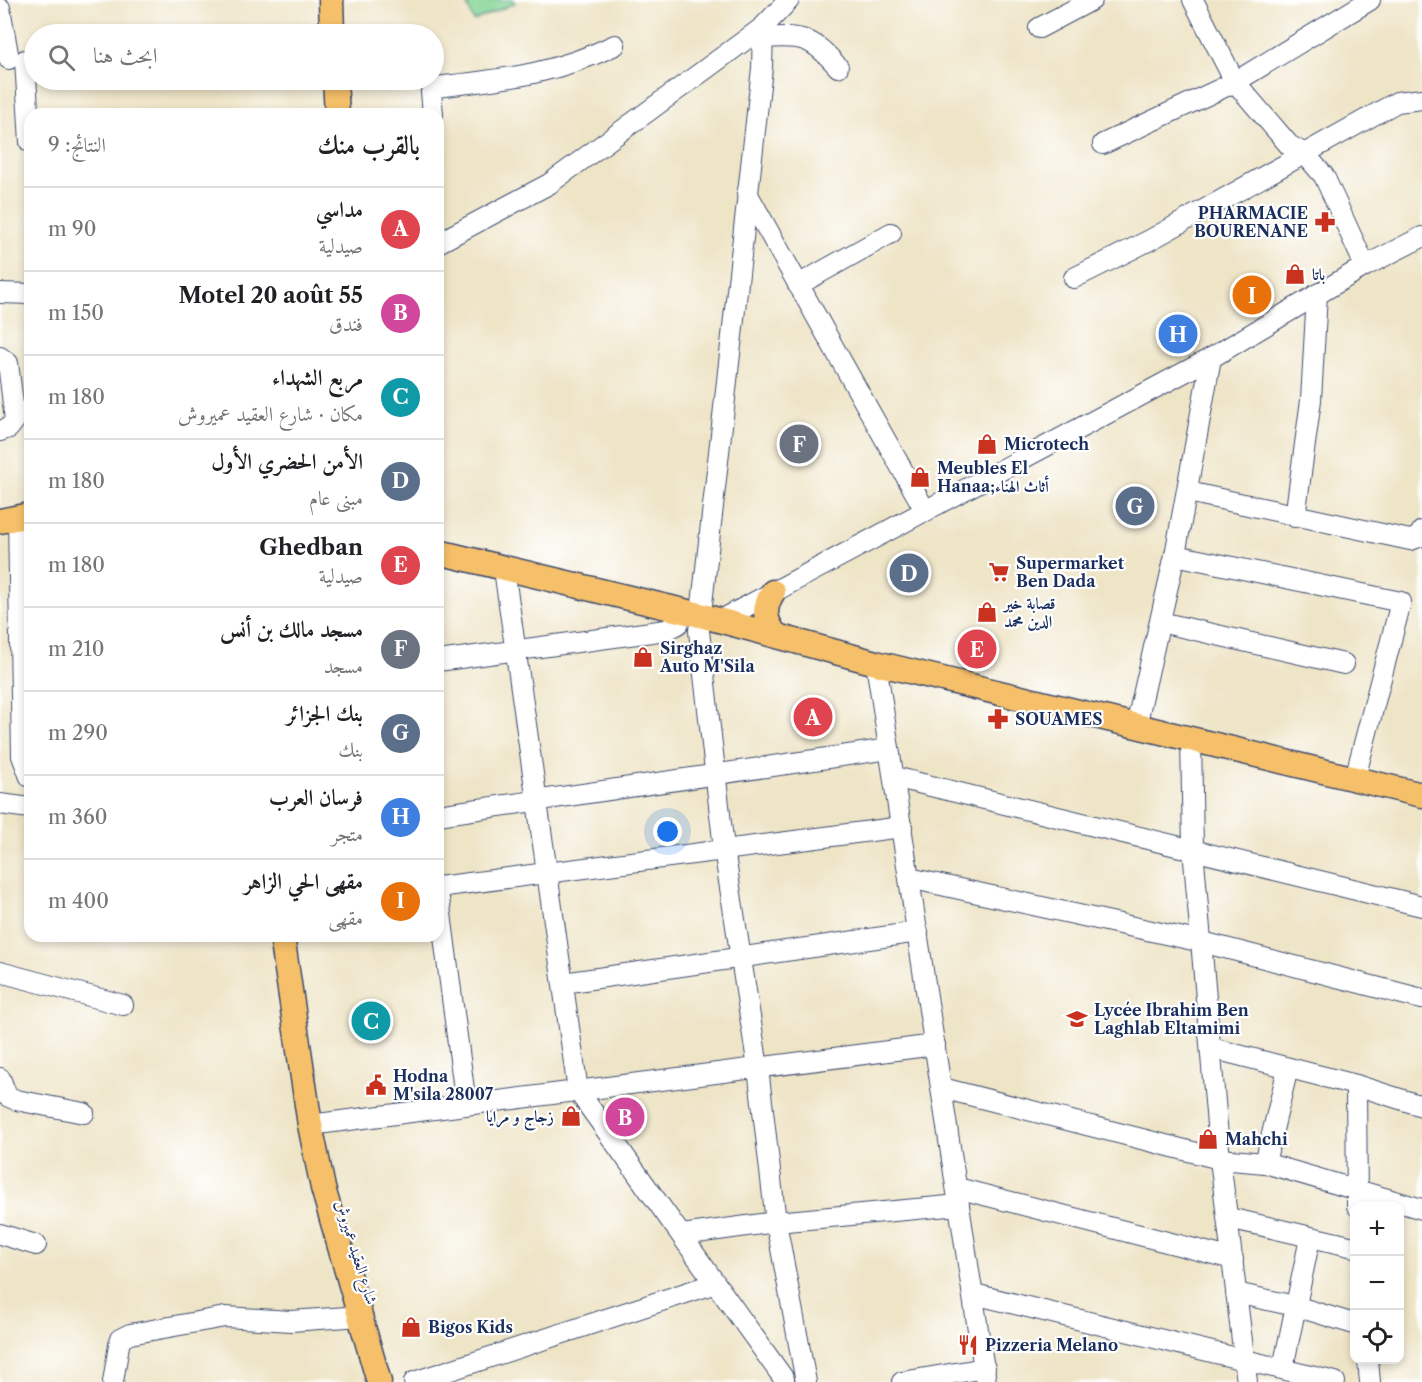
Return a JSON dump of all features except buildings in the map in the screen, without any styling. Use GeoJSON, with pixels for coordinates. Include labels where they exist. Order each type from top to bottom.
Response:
{"type":"FeatureCollection","features":[{"type":"Feature","properties":{"kind":"main road"},"geometry":{"type":"LineString","coordinates":[[331,0],[332,24]]}},
{"type":"Feature","properties":{"kind":"main road"},"geometry":{"type":"LineString","coordinates":[[336,90],[337,108]]}},
{"type":"Feature","properties":{"kind":"main road"},"geometry":{"type":"LineString","coordinates":[[444,554],[702,615],[876,663],[1422,795]]}},
{"type":"Feature","properties":{"kind":"main road"},"geometry":{"type":"LineString","coordinates":[[773,592],[765,611],[768,625],[775,634]]}},
{"type":"Feature","properties":{"kind":"main road","name":"شارع العقيد عميروش"},"geometry":{"type":"LineString","coordinates":[[283,942],[310,1125],[334,1231],[379,1382]]}},
{"type":"Feature","properties":{"kind":"main road","name":"شارع العقيد عميروش"},"geometry":{"type":"LineString","coordinates":[[310,1125],[337,1182],[396,1382]]}},
{"type":"Feature","properties":{"kind":"street"},"geometry":{"type":"LineString","coordinates":[[444,240],[549,183],[763,33],[789,0]]}},
{"type":"Feature","properties":{"kind":"street"},"geometry":{"type":"LineString","coordinates":[[1039,28],[1092,0]]}},
{"type":"Feature","properties":{"kind":"street"},"geometry":{"type":"LineString","coordinates":[[1193,0],[1235,82],[1289,145],[1305,154],[1324,176],[1365,266]]}},
{"type":"Feature","properties":{"kind":"street"},"geometry":{"type":"LineString","coordinates":[[1103,144],[1235,82],[1370,0]]}},
{"type":"Feature","properties":{"kind":"street"},"geometry":{"type":"LineString","coordinates":[[0,8],[17,58],[25,108]]}},
{"type":"Feature","properties":{"kind":"street"},"geometry":{"type":"LineString","coordinates":[[763,33],[803,38],[819,47],[838,67]]}},
{"type":"Feature","properties":{"kind":"street"},"geometry":{"type":"LineString","coordinates":[[763,33],[762,69],[699,631],[724,849],[758,1068],[776,1222],[806,1382]]}},
{"type":"Feature","properties":{"kind":"street"},"geometry":{"type":"LineString","coordinates":[[444,86],[536,75],[580,62],[615,45]]}},
{"type":"Feature","properties":{"kind":"street"},"geometry":{"type":"LineString","coordinates":[[432,108],[431,92],[433,90]]}},
{"type":"Feature","properties":{"kind":"street"},"geometry":{"type":"LineString","coordinates":[[1074,278],[1150,240],[1397,102],[1422,99]]}},
{"type":"Feature","properties":{"kind":"street"},"geometry":{"type":"LineString","coordinates":[[747,193],[926,512]]}},
{"type":"Feature","properties":{"kind":"street"},"geometry":{"type":"LineString","coordinates":[[798,285],[891,232]]}},
{"type":"Feature","properties":{"kind":"street"},"geometry":{"type":"LineString","coordinates":[[444,660],[666,630],[702,615],[773,592],[1211,358],[1365,266],[1422,237]]}},
{"type":"Feature","properties":{"kind":"street"},"geometry":{"type":"LineString","coordinates":[[0,293],[24,294]]}},
{"type":"Feature","properties":{"kind":"street"},"geometry":{"type":"LineString","coordinates":[[1295,517],[1311,400],[1317,294]]}},
{"type":"Feature","properties":{"kind":"street"},"geometry":{"type":"LineString","coordinates":[[0,357],[8,363],[15,420],[9,428],[0,431]]}},
{"type":"Feature","properties":{"kind":"street"},"geometry":{"type":"LineString","coordinates":[[1136,726],[1176,555],[1211,358]]}},
{"type":"Feature","properties":{"kind":"street"},"geometry":{"type":"LineString","coordinates":[[1188,492],[1295,517],[1410,540],[1419,537],[1422,531]]}},
{"type":"Feature","properties":{"kind":"street"},"geometry":{"type":"LineString","coordinates":[[16,518],[22,756],[24,761]]}},
{"type":"Feature","properties":{"kind":"street"},"geometry":{"type":"LineString","coordinates":[[1176,555],[1401,602],[1355,778]]}},
{"type":"Feature","properties":{"kind":"street"},"geometry":{"type":"LineString","coordinates":[[504,569],[578,1091],[682,1235],[713,1284],[782,1381]]}},
{"type":"Feature","properties":{"kind":"street"},"geometry":{"type":"LineString","coordinates":[[1160,621],[1344,664]]}},
{"type":"Feature","properties":{"kind":"street"},"geometry":{"type":"LineString","coordinates":[[876,663],[986,1375],[902,1382]]}},
{"type":"Feature","properties":{"kind":"street"},"geometry":{"type":"LineString","coordinates":[[1191,738],[1193,849],[1220,1159],[1229,1218],[1246,1382]]}},
{"type":"Feature","properties":{"kind":"street"},"geometry":{"type":"LineString","coordinates":[[444,814],[889,749]]}},
{"type":"Feature","properties":{"kind":"street"},"geometry":{"type":"LineString","coordinates":[[894,777],[1422,906]]}},
{"type":"Feature","properties":{"kind":"street"},"geometry":{"type":"LineString","coordinates":[[0,804],[24,806]]}},
{"type":"Feature","properties":{"kind":"street"},"geometry":{"type":"LineString","coordinates":[[444,888],[547,872],[902,827]]}},
{"type":"Feature","properties":{"kind":"street"},"geometry":{"type":"LineString","coordinates":[[909,878],[1202,942],[1422,999]]}},
{"type":"Feature","properties":{"kind":"street"},"geometry":{"type":"LineString","coordinates":[[562,983],[918,932]]}},
{"type":"Feature","properties":{"kind":"street"},"geometry":{"type":"LineString","coordinates":[[444,935],[466,1105]]}},
{"type":"Feature","properties":{"kind":"street"},"geometry":{"type":"LineString","coordinates":[[0,972],[123,1005]]}},
{"type":"Feature","properties":{"kind":"street"},"geometry":{"type":"LineString","coordinates":[[310,1125],[935,1045]]}},
{"type":"Feature","properties":{"kind":"street"},"geometry":{"type":"LineString","coordinates":[[1211,1048],[1356,1085],[1422,1106]]}},
{"type":"Feature","properties":{"kind":"street"},"geometry":{"type":"LineString","coordinates":[[1265,1163],[1288,1068]]}},
{"type":"Feature","properties":{"kind":"street"},"geometry":{"type":"LineString","coordinates":[[1356,1085],[1357,1197]]}},
{"type":"Feature","properties":{"kind":"street"},"geometry":{"type":"LineString","coordinates":[[942,1088],[1220,1159],[1265,1163],[1357,1197],[1422,1209]]}},
{"type":"Feature","properties":{"kind":"street"},"geometry":{"type":"LineString","coordinates":[[2,1090],[16,1100],[84,1113]]}},
{"type":"Feature","properties":{"kind":"street"},"geometry":{"type":"LineString","coordinates":[[682,1235],[958,1197],[1233,1259]]}},
{"type":"Feature","properties":{"kind":"street"},"geometry":{"type":"LineString","coordinates":[[1229,1218],[1350,1245]]}},
{"type":"Feature","properties":{"kind":"street"},"geometry":{"type":"LineString","coordinates":[[0,1234],[36,1245]]}},
{"type":"Feature","properties":{"kind":"street"},"geometry":{"type":"LineString","coordinates":[[1283,1368],[1310,1238]]}},
{"type":"Feature","properties":{"kind":"street"},"geometry":{"type":"LineString","coordinates":[[414,1382],[713,1284]]}},
{"type":"Feature","properties":{"kind":"street"},"geometry":{"type":"LineString","coordinates":[[1236,1293],[1295,1306],[1350,1323]]}},
{"type":"Feature","properties":{"kind":"street"},"geometry":{"type":"LineString","coordinates":[[974,1294],[1335,1382]]}},
{"type":"Feature","properties":{"kind":"street"},"geometry":{"type":"LineString","coordinates":[[113,1382],[120,1339],[130,1334],[225,1317],[291,1322],[361,1316]]}},
{"type":"Feature","properties":{"kind":"street"},"geometry":{"type":"LineString","coordinates":[[1368,1364],[1370,1382]]}},
{"type":"Feature","properties":{"kind":"green space"},"geometry":{"type":"Polygon","coordinates":[[[465,0],[514,0],[515,3],[474,21],[465,0]]]}},
{"type":"Feature","properties":{"kind":"place","name":"PHARMACIE BOURENANE"},"geometry":{"type":"Point","coordinates":[1325,222]}},
{"type":"Feature","properties":{"kind":"place","name":"باتا"},"geometry":{"type":"Point","coordinates":[1295,274]}},
{"type":"Feature","properties":{"kind":"place","name":"مقهى الحي الزاهر"},"geometry":{"type":"Point","coordinates":[1252,295]}},
{"type":"Feature","properties":{"kind":"place","name":"فرسان العرب"},"geometry":{"type":"Point","coordinates":[1178,334]}},
{"type":"Feature","properties":{"kind":"place","name":"مسجد مالك بن أنس"},"geometry":{"type":"Point","coordinates":[799,444]}},
{"type":"Feature","properties":{"kind":"place","name":"Microtech"},"geometry":{"type":"Point","coordinates":[987,444]}},
{"type":"Feature","properties":{"kind":"place","name":"Meubles El Hanaa;أثاث الهناء"},"geometry":{"type":"Point","coordinates":[920,477]}},
{"type":"Feature","properties":{"kind":"place","name":"بنك الجزائر"},"geometry":{"type":"Point","coordinates":[1135,506]}},
{"type":"Feature","properties":{"kind":"place","name":"Supermarket Ben Dada"},"geometry":{"type":"Point","coordinates":[999,572]}},
{"type":"Feature","properties":{"kind":"place","name":"الأمن الحضري الأول"},"geometry":{"type":"Point","coordinates":[909,573]}},
{"type":"Feature","properties":{"kind":"place","name":"قصابة خير الدين محمد"},"geometry":{"type":"Point","coordinates":[987,612]}},
{"type":"Feature","properties":{"kind":"place","name":"Ghedban"},"geometry":{"type":"Point","coordinates":[977,649]}},
{"type":"Feature","properties":{"kind":"place","name":"Sirghaz Auto M'Sila"},"geometry":{"type":"Point","coordinates":[643,657]}},
{"type":"Feature","properties":{"kind":"place","name":"مداسي"},"geometry":{"type":"Point","coordinates":[813,717]}},
{"type":"Feature","properties":{"kind":"place","name":"SOUAMES"},"geometry":{"type":"Point","coordinates":[998,719]}},
{"type":"Feature","properties":{"kind":"place","name":"Lycée Ibrahim Ben Laghlab Eltamimi"},"geometry":{"type":"Point","coordinates":[1077,1019]}},
{"type":"Feature","properties":{"kind":"place","name":"مربع الشهداء"},"geometry":{"type":"Point","coordinates":[371,1021]}},
{"type":"Feature","properties":{"kind":"place","name":"Hodna M'sila 28007"},"geometry":{"type":"Point","coordinates":[376,1085]}},
{"type":"Feature","properties":{"kind":"place","name":"زجاج و مرايا"},"geometry":{"type":"Point","coordinates":[571,1116]}},
{"type":"Feature","properties":{"kind":"place","name":"Motel 20 août 55"},"geometry":{"type":"Point","coordinates":[625,1117]}},
{"type":"Feature","properties":{"kind":"place","name":"Mahchi"},"geometry":{"type":"Point","coordinates":[1208,1139]}},
{"type":"Feature","properties":{"kind":"place","name":"Bigos Kids"},"geometry":{"type":"Point","coordinates":[411,1327]}},
{"type":"Feature","properties":{"kind":"place","name":"Pizzeria Melano"},"geometry":{"type":"Point","coordinates":[968,1345]}}]}
